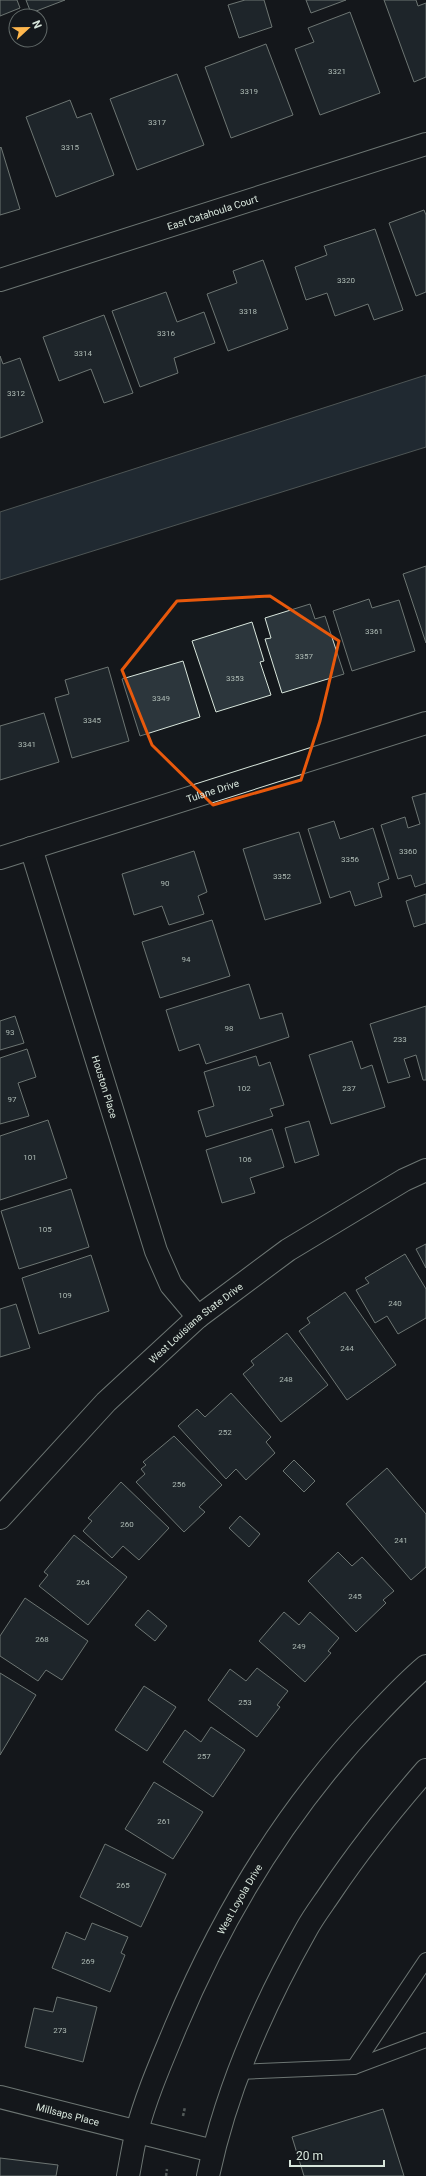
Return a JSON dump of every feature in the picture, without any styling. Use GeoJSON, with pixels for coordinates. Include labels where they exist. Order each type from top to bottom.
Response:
{"type":"FeatureCollection","features":[{"type":"Feature","properties":{"kind":"street","name":"East Catahoula Court"},"geometry":{"type":"LineString","coordinates":[[0,280],[426,144]]}},
{"type":"Feature","properties":{"kind":"street","name":"Tulane Drive"},"geometry":{"type":"LineString","coordinates":[[0,858],[426,723]]}},
{"type":"Feature","properties":{"kind":"street","name":"Houston Place"},"geometry":{"type":"LineString","coordinates":[[31,848],[156,1251],[171,1285],[198,1317]]}},
{"type":"Feature","properties":{"kind":"street","name":"West Louisiana State Drive"},"geometry":{"type":"LineString","coordinates":[[0,1518],[106,1402],[198,1317],[288,1250],[404,1180],[426,1170]]}},
{"type":"Feature","properties":{"kind":"street","name":"West Loyola Drive"},"geometry":{"type":"LineString","coordinates":[[128,2176],[137,2131],[161,2064],[196,1977],[251,1876],[299,1806],[351,1741],[414,1676],[426,1666]]}},
{"type":"Feature","properties":{"kind":"street"},"geometry":{"type":"LineString","coordinates":[[208,2176],[213,2151],[239,2072],[264,2011],[306,1928],[392,1809],[426,1770]]}},
{"type":"Feature","properties":{"kind":"street","name":"Millsaps Place"},"geometry":{"type":"LineString","coordinates":[[0,2096],[213,2151]]}},
{"type":"Feature","properties":{"kind":"lane"},"geometry":{"type":"LineString","coordinates":[[354,2067],[426,1960]]}},
{"type":"Feature","properties":{"kind":"lane"},"geometry":{"type":"LineString","coordinates":[[239,2072],[354,2067],[426,2040]]}},
{"type":"Feature","properties":{"kind":"highlighted area"},"geometry":{"type":"Polygon","coordinates":[[[270,596],[339,641],[320,721],[301,780],[213,805],[152,745],[122,670],[177,601],[270,596]]]}},
{"type":"Feature","properties":{"kind":"water"},"geometry":{"type":"Polygon","coordinates":[[[426,375],[426,447],[0,580],[0,512],[426,375]]]}},
{"type":"Feature","properties":{"kind":"building"},"geometry":{"type":"Polygon","coordinates":[[[0,0],[17,0],[20,8],[8,8],[8,13],[0,16],[0,0]]]}},
{"type":"Feature","properties":{"kind":"building"},"geometry":{"type":"Polygon","coordinates":[[[26,0],[65,0],[44,8],[29,8],[26,0]]]}},
{"type":"Feature","properties":{"kind":"building"},"geometry":{"type":"Polygon","coordinates":[[[245,0],[264,0],[272,27],[239,38],[228,5],[245,0]]]}},
{"type":"Feature","properties":{"kind":"building"},"geometry":{"type":"Polygon","coordinates":[[[306,0],[346,0],[311,13],[306,0]]]}},
{"type":"Feature","properties":{"kind":"building"},"geometry":{"type":"Polygon","coordinates":[[[384,0],[416,0],[418,6],[426,3],[426,77],[414,82],[384,0]]]}},
{"type":"Feature","properties":{"kind":"building"},"geometry":{"type":"Polygon","coordinates":[[[350,12],[380,93],[320,115],[295,49],[314,42],[308,28],[350,12]]]}},
{"type":"Feature","properties":{"kind":"building"},"geometry":{"type":"Polygon","coordinates":[[[266,44],[293,115],[231,138],[205,67],[266,44]]]}},
{"type":"Feature","properties":{"kind":"building"},"geometry":{"type":"Polygon","coordinates":[[[177,74],[204,145],[137,170],[110,99],[177,74]]]}},
{"type":"Feature","properties":{"kind":"building"},"geometry":{"type":"Polygon","coordinates":[[[70,100],[77,118],[91,113],[114,175],[56,197],[26,117],[70,100]]]}},
{"type":"Feature","properties":{"kind":"building"},"geometry":{"type":"Polygon","coordinates":[[[1,147],[20,209],[0,215],[0,148],[1,147]]]}},
{"type":"Feature","properties":{"kind":"building"},"geometry":{"type":"Polygon","coordinates":[[[424,210],[426,215],[426,292],[416,296],[389,223],[424,210]]]}},
{"type":"Feature","properties":{"kind":"building"},"geometry":{"type":"Polygon","coordinates":[[[375,229],[403,310],[374,320],[368,304],[335,316],[327,293],[306,300],[295,267],[327,255],[324,246],[375,229]]]}},
{"type":"Feature","properties":{"kind":"building"},"geometry":{"type":"Polygon","coordinates":[[[263,260],[288,329],[228,351],[207,294],[237,283],[233,271],[263,260]]]}},
{"type":"Feature","properties":{"kind":"building"},"geometry":{"type":"Polygon","coordinates":[[[166,292],[177,322],[204,312],[215,343],[174,358],[178,373],[140,387],[112,311],[166,292]]]}},
{"type":"Feature","properties":{"kind":"building"},"geometry":{"type":"Polygon","coordinates":[[[104,315],[133,393],[104,403],[91,369],[59,381],[43,337],[104,315]]]}},
{"type":"Feature","properties":{"kind":"building"},"geometry":{"type":"Polygon","coordinates":[[[0,356],[3,364],[20,358],[43,422],[0,438],[0,356]]]}},
{"type":"Feature","properties":{"kind":"building"},"geometry":{"type":"Polygon","coordinates":[[[426,566],[426,643],[403,574],[426,566]]]}},
{"type":"Feature","properties":{"kind":"building"},"geometry":{"type":"Polygon","coordinates":[[[369,599],[372,608],[399,600],[415,651],[352,671],[333,611],[369,599]]]}},
{"type":"Feature","properties":{"kind":"building"},"geometry":{"type":"Polygon","coordinates":[[[310,604],[315,619],[325,616],[344,674],[282,693],[265,639],[271,638],[265,618],[310,604]]]}},
{"type":"Feature","properties":{"kind":"building"},"geometry":{"type":"Polygon","coordinates":[[[252,622],[264,661],[260,662],[271,695],[216,712],[192,641],[252,622]]]}},
{"type":"Feature","properties":{"kind":"building"},"geometry":{"type":"Polygon","coordinates":[[[183,661],[200,717],[140,736],[122,679],[183,661]]]}},
{"type":"Feature","properties":{"kind":"building"},"geometry":{"type":"Polygon","coordinates":[[[108,667],[129,741],[72,758],[55,698],[69,694],[65,680],[108,667]]]}},
{"type":"Feature","properties":{"kind":"building"},"geometry":{"type":"Polygon","coordinates":[[[44,713],[59,762],[0,780],[0,726],[44,713]]]}},
{"type":"Feature","properties":{"kind":"building"},"geometry":{"type":"Polygon","coordinates":[[[426,793],[426,883],[415,887],[411,875],[398,879],[381,825],[405,817],[408,828],[420,824],[412,797],[426,793]]]}},
{"type":"Feature","properties":{"kind":"building"},"geometry":{"type":"Polygon","coordinates":[[[334,821],[340,839],[373,828],[389,879],[378,883],[382,897],[355,906],[350,891],[330,898],[308,829],[334,821]]]}},
{"type":"Feature","properties":{"kind":"building"},"geometry":{"type":"Polygon","coordinates":[[[299,832],[321,903],[265,920],[243,849],[299,832]]]}},
{"type":"Feature","properties":{"kind":"building"},"geometry":{"type":"Polygon","coordinates":[[[194,851],[207,892],[198,896],[204,914],[169,925],[162,906],[134,915],[122,874],[194,851]]]}},
{"type":"Feature","properties":{"kind":"building"},"geometry":{"type":"Polygon","coordinates":[[[426,894],[426,923],[414,927],[406,901],[426,894]]]}},
{"type":"Feature","properties":{"kind":"building"},"geometry":{"type":"Polygon","coordinates":[[[212,920],[230,976],[160,998],[142,942],[212,920]]]}},
{"type":"Feature","properties":{"kind":"building"},"geometry":{"type":"Polygon","coordinates":[[[249,984],[260,1019],[282,1013],[289,1037],[206,1064],[199,1044],[179,1051],[166,1010],[249,984]]]}},
{"type":"Feature","properties":{"kind":"building"},"geometry":{"type":"Polygon","coordinates":[[[426,1006],[426,1080],[423,1080],[416,1055],[404,1059],[410,1077],[388,1083],[370,1024],[426,1006]]]}},
{"type":"Feature","properties":{"kind":"building"},"geometry":{"type":"Polygon","coordinates":[[[15,1016],[24,1043],[0,1050],[0,1021],[15,1016]]]}},
{"type":"Feature","properties":{"kind":"building"},"geometry":{"type":"Polygon","coordinates":[[[352,1041],[361,1069],[372,1065],[385,1107],[331,1124],[309,1055],[352,1041]]]}},
{"type":"Feature","properties":{"kind":"building"},"geometry":{"type":"Polygon","coordinates":[[[27,1049],[36,1077],[18,1083],[29,1116],[0,1124],[0,1058],[27,1049]]]}},
{"type":"Feature","properties":{"kind":"building"},"geometry":{"type":"Polygon","coordinates":[[[256,1056],[259,1066],[270,1062],[284,1105],[270,1109],[273,1116],[206,1137],[198,1111],[214,1106],[204,1072],[256,1056]]]}},
{"type":"Feature","properties":{"kind":"building"},"geometry":{"type":"Polygon","coordinates":[[[48,1120],[67,1178],[0,1200],[0,1136],[48,1120]]]}},
{"type":"Feature","properties":{"kind":"building"},"geometry":{"type":"Polygon","coordinates":[[[309,1121],[319,1155],[295,1163],[285,1128],[309,1121]]]}},
{"type":"Feature","properties":{"kind":"building"},"geometry":{"type":"Polygon","coordinates":[[[272,1129],[284,1167],[250,1178],[255,1193],[222,1203],[206,1150],[272,1129]]]}},
{"type":"Feature","properties":{"kind":"building"},"geometry":{"type":"Polygon","coordinates":[[[71,1189],[89,1247],[19,1269],[1,1211],[71,1189]]]}},
{"type":"Feature","properties":{"kind":"building"},"geometry":{"type":"Polygon","coordinates":[[[426,1244],[426,1268],[416,1249],[426,1244]]]}},
{"type":"Feature","properties":{"kind":"building"},"geometry":{"type":"Polygon","coordinates":[[[405,1254],[426,1289],[426,1318],[398,1334],[387,1316],[375,1323],[356,1290],[369,1283],[365,1278],[405,1254]]]}},
{"type":"Feature","properties":{"kind":"building"},"geometry":{"type":"Polygon","coordinates":[[[91,1255],[109,1311],[39,1334],[22,1278],[91,1255]]]}},
{"type":"Feature","properties":{"kind":"building"},"geometry":{"type":"Polygon","coordinates":[[[345,1292],[396,1365],[347,1400],[299,1331],[310,1323],[307,1318],[345,1292]]]}},
{"type":"Feature","properties":{"kind":"building"},"geometry":{"type":"Polygon","coordinates":[[[16,1304],[30,1348],[0,1357],[0,1309],[16,1304]]]}},
{"type":"Feature","properties":{"kind":"building"},"geometry":{"type":"Polygon","coordinates":[[[287,1333],[328,1385],[281,1422],[243,1374],[254,1365],[251,1361],[287,1333]]]}},
{"type":"Feature","properties":{"kind":"building"},"geometry":{"type":"Polygon","coordinates":[[[231,1393],[271,1437],[266,1442],[275,1453],[246,1480],[236,1469],[226,1479],[178,1426],[197,1409],[205,1417],[231,1393]]]}},
{"type":"Feature","properties":{"kind":"building"},"geometry":{"type":"Polygon","coordinates":[[[174,1436],[222,1485],[199,1507],[205,1512],[184,1532],[136,1482],[145,1474],[141,1469],[146,1465],[143,1462],[174,1436]]]}},
{"type":"Feature","properties":{"kind":"building"},"geometry":{"type":"Polygon","coordinates":[[[294,1460],[315,1481],[304,1492],[283,1471],[294,1460]]]}},
{"type":"Feature","properties":{"kind":"building"},"geometry":{"type":"Polygon","coordinates":[[[387,1468],[426,1514],[426,1567],[411,1580],[346,1504],[387,1468]]]}},
{"type":"Feature","properties":{"kind":"building"},"geometry":{"type":"Polygon","coordinates":[[[121,1482],[169,1528],[139,1560],[123,1546],[112,1558],[83,1531],[92,1521],[88,1518],[121,1482]]]}},
{"type":"Feature","properties":{"kind":"building"},"geometry":{"type":"Polygon","coordinates":[[[240,1516],[260,1534],[249,1547],[229,1528],[240,1516]]]}},
{"type":"Feature","properties":{"kind":"building"},"geometry":{"type":"Polygon","coordinates":[[[74,1535],[127,1577],[88,1625],[39,1586],[48,1575],[44,1572],[74,1535]]]}},
{"type":"Feature","properties":{"kind":"building"},"geometry":{"type":"Polygon","coordinates":[[[338,1552],[352,1566],[362,1557],[394,1591],[383,1600],[386,1603],[356,1632],[308,1581],[338,1552]]]}},
{"type":"Feature","properties":{"kind":"building"},"geometry":{"type":"Polygon","coordinates":[[[25,1598],[88,1641],[62,1680],[46,1670],[38,1681],[0,1656],[0,1636],[25,1598]]]}},
{"type":"Feature","properties":{"kind":"building"},"geometry":{"type":"Polygon","coordinates":[[[148,1610],[167,1626],[155,1641],[135,1625],[148,1610]]]}},
{"type":"Feature","properties":{"kind":"building"},"geometry":{"type":"Polygon","coordinates":[[[284,1612],[299,1625],[310,1612],[339,1638],[328,1651],[331,1653],[305,1682],[259,1641],[284,1612]]]}},
{"type":"Feature","properties":{"kind":"building"},"geometry":{"type":"Polygon","coordinates":[[[257,1668],[288,1691],[277,1705],[280,1707],[257,1737],[208,1700],[230,1669],[246,1681],[257,1668]]]}},
{"type":"Feature","properties":{"kind":"building"},"geometry":{"type":"Polygon","coordinates":[[[0,1673],[36,1695],[0,1755],[0,1673]]]}},
{"type":"Feature","properties":{"kind":"building"},"geometry":{"type":"Polygon","coordinates":[[[144,1686],[176,1707],[147,1751],[115,1730],[144,1686]]]}},
{"type":"Feature","properties":{"kind":"building"},"geometry":{"type":"Polygon","coordinates":[[[211,1727],[245,1750],[213,1797],[163,1762],[185,1730],[201,1742],[211,1727]]]}},
{"type":"Feature","properties":{"kind":"building"},"geometry":{"type":"Polygon","coordinates":[[[154,1782],[203,1812],[173,1859],[125,1829],[154,1782]]]}},
{"type":"Feature","properties":{"kind":"building"},"geometry":{"type":"Polygon","coordinates":[[[105,1844],[166,1874],[141,1927],[80,1897],[105,1844]]]}},
{"type":"Feature","properties":{"kind":"building"},"geometry":{"type":"Polygon","coordinates":[[[92,1923],[128,1937],[121,1953],[125,1955],[110,1992],[52,1968],[66,1932],[85,1940],[92,1923]]]}},
{"type":"Feature","properties":{"kind":"building"},"geometry":{"type":"Polygon","coordinates":[[[57,1997],[97,2007],[83,2062],[25,2047],[34,2008],[53,2012],[57,1997]]]}},
{"type":"Feature","properties":{"kind":"building"},"geometry":{"type":"Polygon","coordinates":[[[383,2109],[404,2176],[304,2176],[292,2137],[383,2109]]]}},
{"type":"Feature","properties":{"kind":"building"},"geometry":{"type":"Polygon","coordinates":[[[0,2158],[58,2165],[56,2176],[0,2176],[0,2158]]]}}]}
